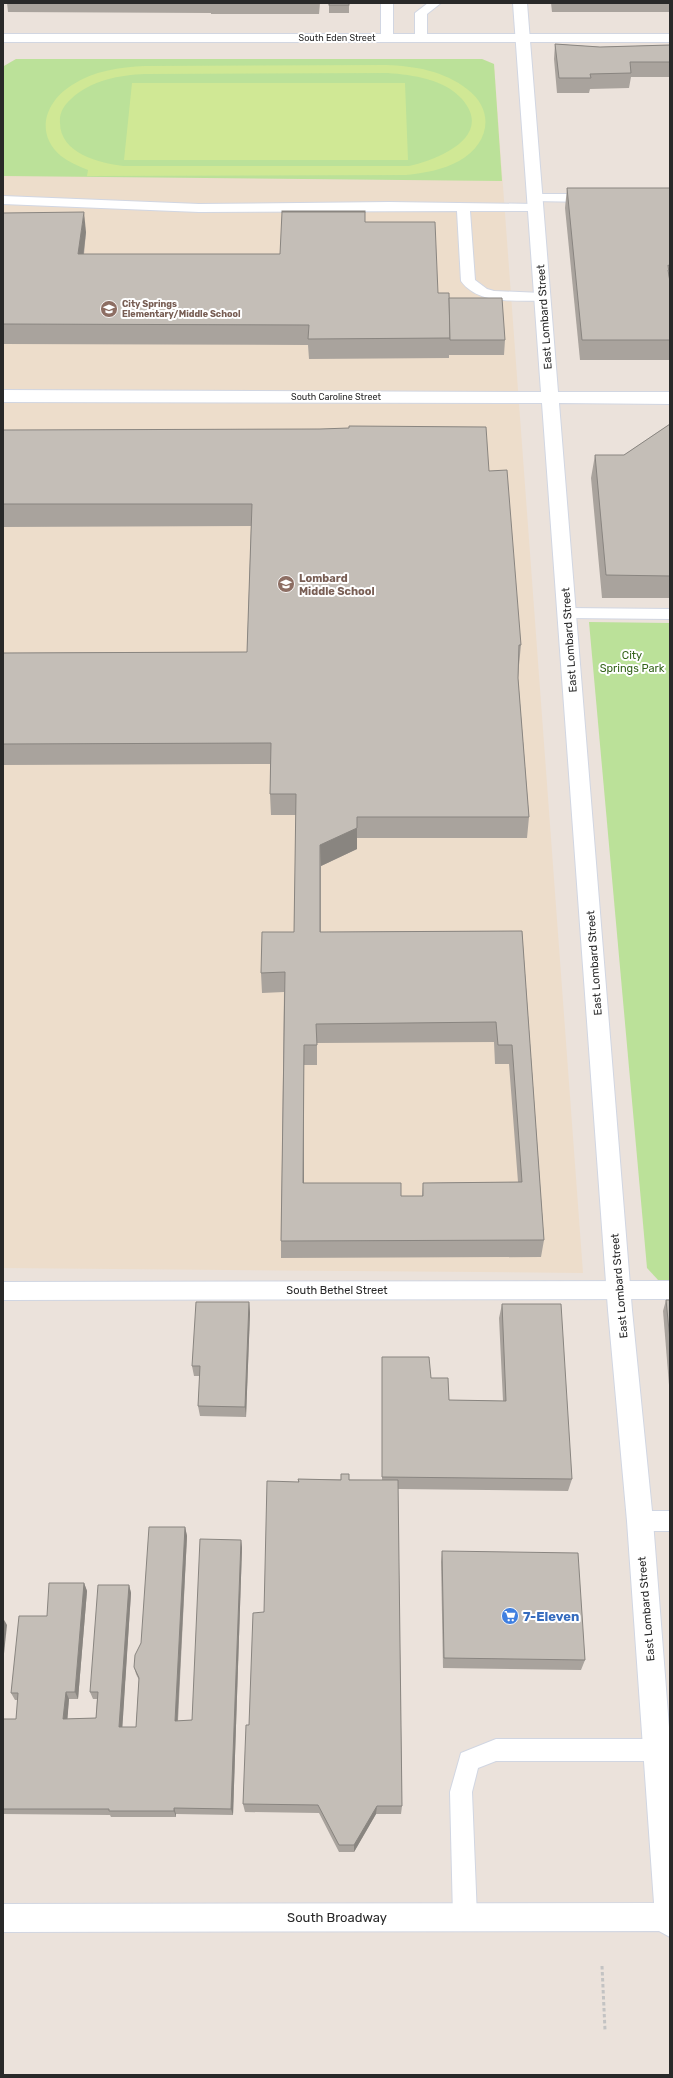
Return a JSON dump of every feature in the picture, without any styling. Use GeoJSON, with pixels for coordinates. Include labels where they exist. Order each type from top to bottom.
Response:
{"type":"FeatureCollection","features":[{"type":"Feature","properties":{"kind":"main road","name":"East Lombard Street"},"geometry":{"type":"LineString","coordinates":[[520,3],[566,613],[619,1290],[640,1521],[670,1922]]}},
{"type":"Feature","properties":{"kind":"main road","name":"South Eden Street"},"geometry":{"type":"LineString","coordinates":[[3,38],[670,38]]}},
{"type":"Feature","properties":{"kind":"main road","name":"South Caroline Street"},"geometry":{"type":"LineString","coordinates":[[3,396],[670,398]]}},
{"type":"Feature","properties":{"kind":"main road","name":"South Broadway"},"geometry":{"type":"LineString","coordinates":[[3,1918],[670,1917]]}},
{"type":"Feature","properties":{"kind":"lane"},"geometry":{"type":"LineString","coordinates":[[387,3],[387,38]]}},
{"type":"Feature","properties":{"kind":"lane"},"geometry":{"type":"LineString","coordinates":[[421,38],[421,13],[435,3]]}},
{"type":"Feature","properties":{"kind":"lane"},"geometry":{"type":"LineString","coordinates":[[3,200],[199,208],[389,206],[463,208],[602,198]]}},
{"type":"Feature","properties":{"kind":"lane"},"geometry":{"type":"LineString","coordinates":[[463,208],[468,281],[482,292],[494,295],[542,297]]}},
{"type":"Feature","properties":{"kind":"lane"},"geometry":{"type":"LineString","coordinates":[[566,613],[670,614]]}},
{"type":"Feature","properties":{"kind":"lane","name":"South Bethel Street"},"geometry":{"type":"LineString","coordinates":[[3,1291],[670,1290]]}},
{"type":"Feature","properties":{"kind":"lane"},"geometry":{"type":"LineString","coordinates":[[640,1521],[670,1521]]}},
{"type":"Feature","properties":{"kind":"lane"},"geometry":{"type":"LineString","coordinates":[[464,1917],[461,1792],[469,1761],[496,1750],[657,1750]]}},
{"type":"Feature","properties":{"kind":"path"},"geometry":{"type":"LineString","coordinates":[[602,1966],[605,2030]]}},
{"type":"Feature","properties":{"kind":"shaded area"},"geometry":{"type":"Polygon","coordinates":[[[16,59],[482,59],[494,64],[583,1273],[3,1268],[3,69],[4,66],[16,59]]]}},
{"type":"Feature","properties":{"kind":"green space"},"geometry":{"type":"Polygon","coordinates":[[[16,59],[482,59],[494,64],[502,181],[3,176],[3,69],[4,66],[16,59]]]}},
{"type":"Feature","properties":{"kind":"green space"},"geometry":{"type":"Polygon","coordinates":[[[386,65],[418,68],[449,78],[467,89],[482,107],[485,117],[485,127],[477,146],[459,161],[440,169],[406,175],[87,176],[88,170],[64,158],[53,147],[48,137],[46,128],[50,108],[63,92],[80,80],[89,76],[126,67],[386,65]],[[145,74],[116,77],[87,87],[68,101],[61,113],[60,123],[66,142],[74,149],[82,155],[113,165],[409,166],[421,163],[447,152],[467,135],[472,125],[470,113],[462,99],[455,92],[428,79],[398,74],[145,74]]]}},
{"type":"Feature","properties":{"kind":"green space"},"geometry":{"type":"Polygon","coordinates":[[[132,83],[405,83],[408,160],[124,160],[132,83]]]}},
{"type":"Feature","properties":{"kind":"green space","name":"City Springs Park"},"geometry":{"type":"Polygon","coordinates":[[[589,622],[670,623],[670,1280],[659,1281],[647,1268],[589,622]]]}},
{"type":"Feature","properties":{"kind":"building"},"geometry":{"type":"Polygon","coordinates":[[[329,3],[349,3],[349,5],[329,5],[329,3]]]}},
{"type":"Feature","properties":{"kind":"building"},"geometry":{"type":"Polygon","coordinates":[[[555,44],[600,47],[670,45],[670,62],[630,62],[631,73],[590,74],[591,78],[559,78],[555,44]]]}},
{"type":"Feature","properties":{"kind":"building"},"geometry":{"type":"Polygon","coordinates":[[[567,188],[670,188],[670,266],[668,265],[670,282],[670,340],[582,340],[567,188]]]}},
{"type":"Feature","properties":{"kind":"building"},"geometry":{"type":"Polygon","coordinates":[[[365,211],[365,212],[282,212],[365,211]]]}},
{"type":"Feature","properties":{"kind":"building"},"geometry":{"type":"Polygon","coordinates":[[[84,212],[78,254],[280,254],[282,212],[365,212],[365,222],[435,222],[438,293],[449,293],[450,338],[308,339],[309,325],[3,324],[3,213],[84,212]]]}},
{"type":"Feature","properties":{"kind":"building"},"geometry":{"type":"Polygon","coordinates":[[[668,270],[670,270],[670,282],[668,270]]]}},
{"type":"Feature","properties":{"kind":"building"},"geometry":{"type":"Polygon","coordinates":[[[449,298],[502,298],[505,340],[450,340],[449,298]]]}},
{"type":"Feature","properties":{"kind":"building"},"geometry":{"type":"Polygon","coordinates":[[[670,424],[670,576],[606,575],[595,455],[624,455],[670,424]]]}},
{"type":"Feature","properties":{"kind":"building"},"geometry":{"type":"Polygon","coordinates":[[[349,426],[486,427],[489,471],[507,470],[521,645],[519,645],[518,678],[529,817],[357,817],[357,828],[320,845],[320,932],[522,931],[544,1240],[281,1241],[285,972],[261,973],[262,932],[294,932],[296,794],[270,794],[271,743],[3,744],[3,653],[247,652],[252,504],[3,504],[3,430],[349,428],[349,426]],[[496,1022],[316,1024],[317,1045],[304,1045],[303,1183],[401,1183],[401,1196],[423,1196],[423,1183],[522,1182],[512,1045],[498,1045],[496,1022]]]}},
{"type":"Feature","properties":{"kind":"building"},"geometry":{"type":"Polygon","coordinates":[[[666,1300],[670,1300],[670,1340],[666,1300]]]}},
{"type":"Feature","properties":{"kind":"building"},"geometry":{"type":"Polygon","coordinates":[[[196,1302],[249,1302],[245,1407],[198,1406],[200,1366],[192,1366],[196,1302]]]}},
{"type":"Feature","properties":{"kind":"building"},"geometry":{"type":"Polygon","coordinates":[[[502,1304],[561,1304],[572,1479],[382,1477],[382,1357],[429,1357],[431,1378],[448,1378],[449,1400],[506,1401],[502,1304]]]}},
{"type":"Feature","properties":{"kind":"building"},"geometry":{"type":"Polygon","coordinates":[[[341,1474],[349,1474],[349,1480],[398,1480],[402,1806],[377,1806],[354,1845],[339,1845],[318,1805],[243,1804],[246,1725],[249,1725],[253,1613],[264,1612],[267,1481],[299,1482],[298,1479],[341,1480],[341,1474]]]}},
{"type":"Feature","properties":{"kind":"building"},"geometry":{"type":"Polygon","coordinates":[[[149,1527],[185,1527],[175,1721],[192,1720],[200,1539],[241,1540],[231,1809],[174,1808],[174,1811],[109,1811],[109,1809],[3,1809],[3,1719],[16,1719],[18,1693],[11,1693],[19,1616],[47,1616],[49,1583],[84,1583],[75,1692],[66,1692],[63,1719],[96,1718],[98,1692],[90,1692],[98,1585],[129,1585],[119,1727],[136,1727],[139,1678],[134,1667],[135,1655],[141,1643],[149,1527]]]}},
{"type":"Feature","properties":{"kind":"building","name":"7-Eleven"},"geometry":{"type":"Polygon","coordinates":[[[442,1551],[578,1553],[585,1660],[444,1658],[442,1551]]]}},
{"type":"Feature","properties":{"kind":"place","name":"City Springs Elementary/Middle School"},"geometry":{"type":"Point","coordinates":[109,309]}},
{"type":"Feature","properties":{"kind":"place","name":"Lombard Middle School"},"geometry":{"type":"Point","coordinates":[286,584]}},
{"type":"Feature","properties":{"kind":"place","name":"7-Eleven"},"geometry":{"type":"Point","coordinates":[510,1616]}}]}
